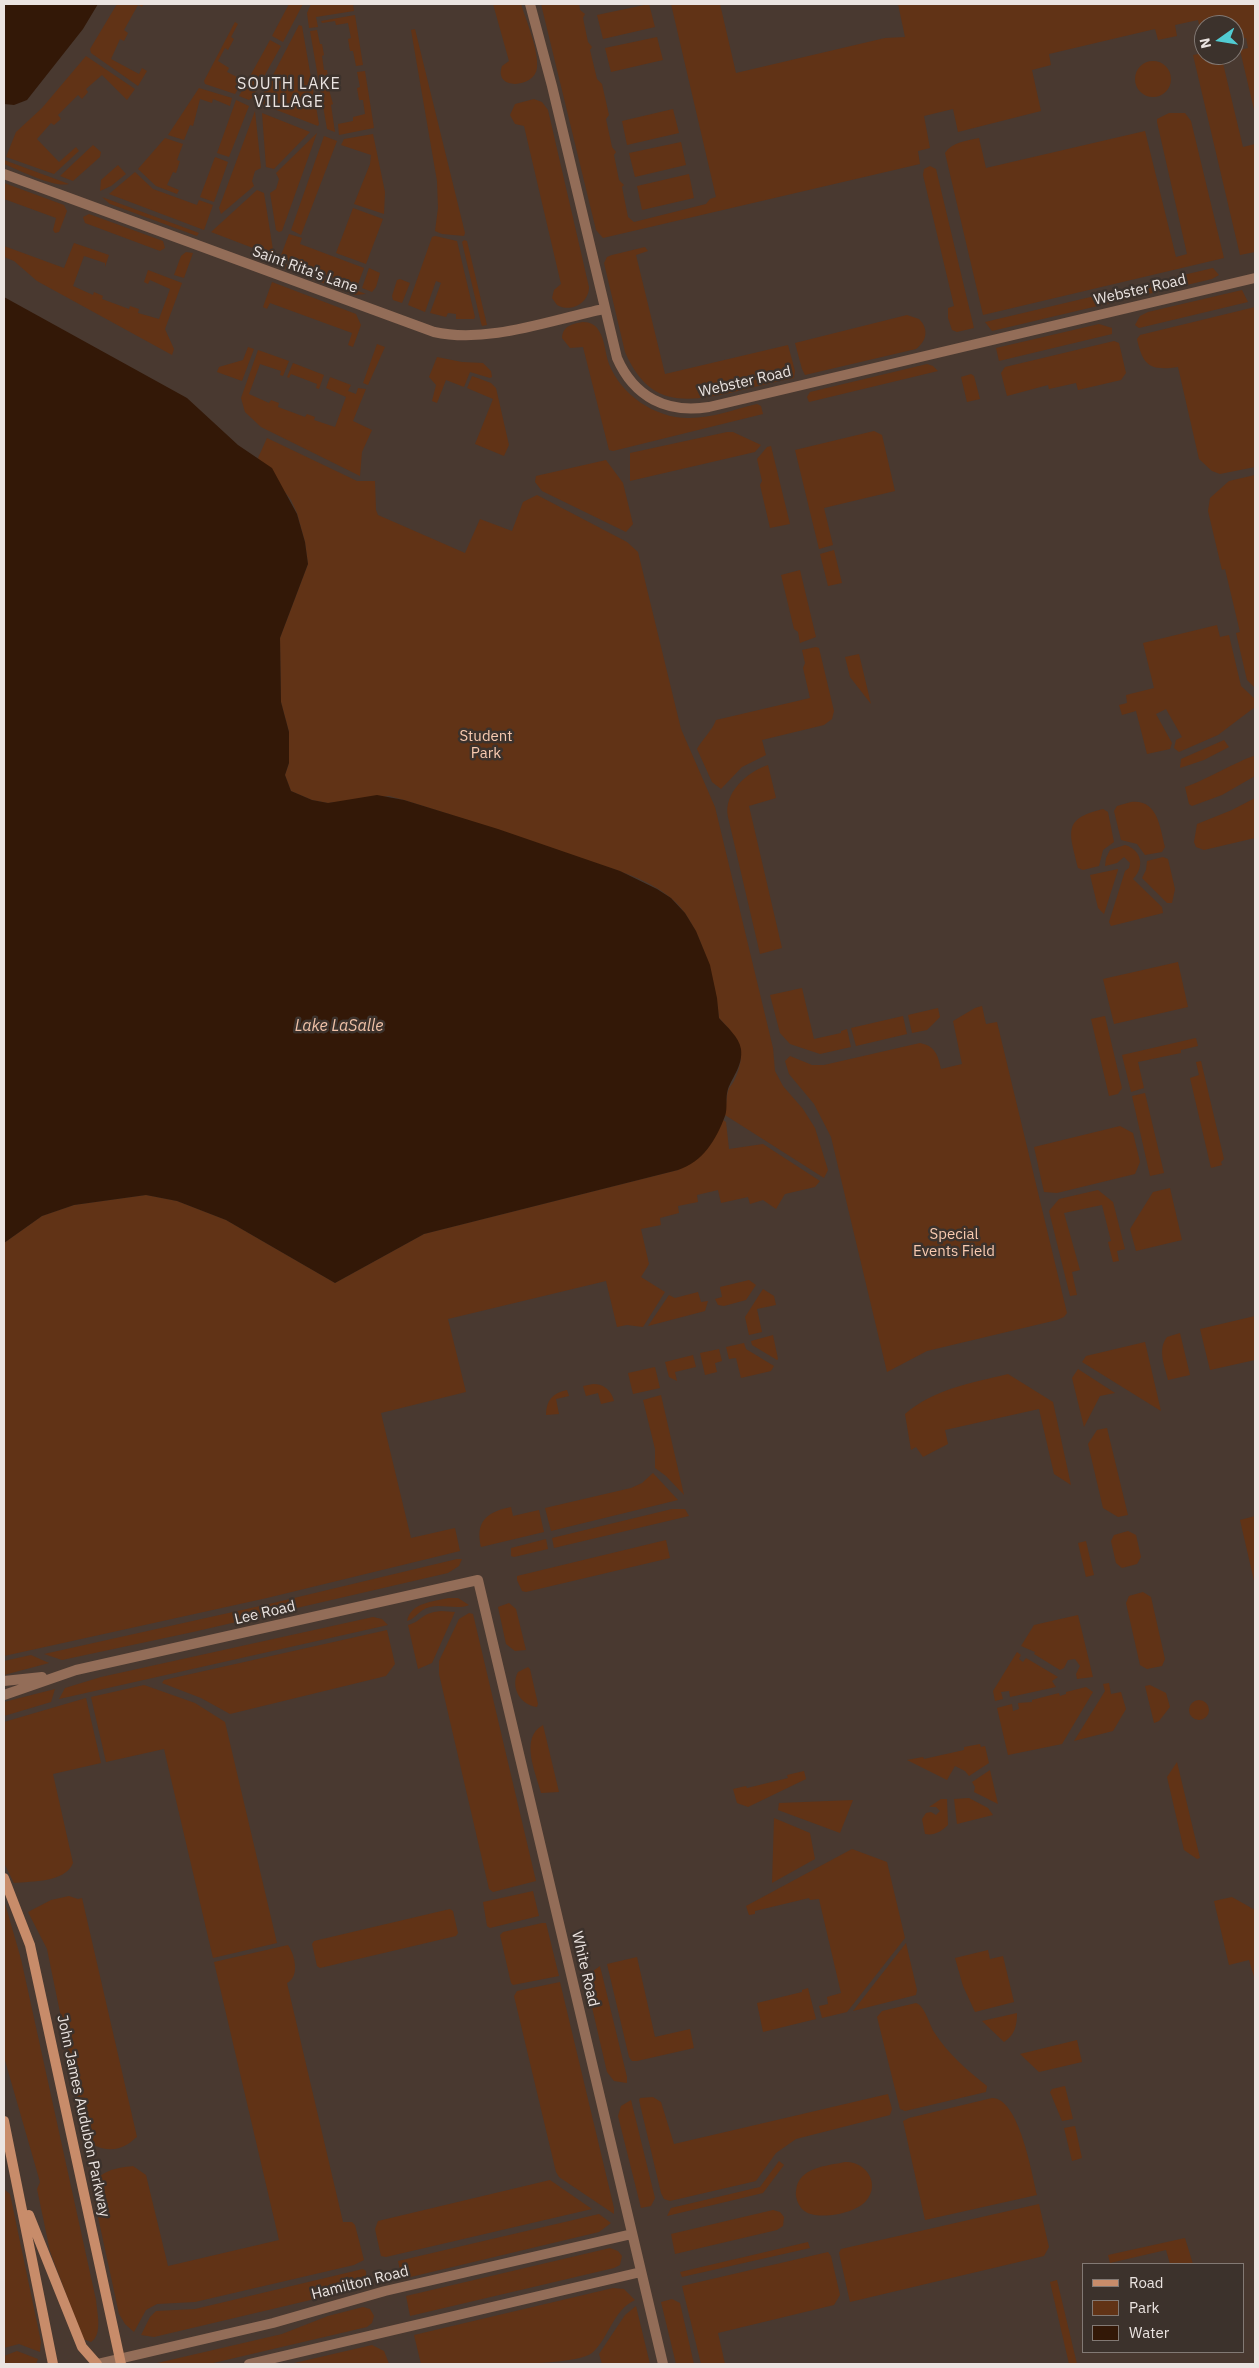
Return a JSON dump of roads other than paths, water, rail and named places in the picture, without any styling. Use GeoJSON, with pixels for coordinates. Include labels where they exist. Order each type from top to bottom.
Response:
{"type":"FeatureCollection","features":[{"type":"Feature","properties":{"kind":"main road","name":"John James Audubon Parkway"},"geometry":{"type":"LineString","coordinates":[[4,1878],[30,1944],[120,2362]]}},
{"type":"Feature","properties":{"kind":"main road"},"geometry":{"type":"LineString","coordinates":[[4,2121],[53,2364]]}},
{"type":"Feature","properties":{"kind":"main road"},"geometry":{"type":"LineString","coordinates":[[19,2188],[82,2347],[97,2364]]}},
{"type":"Feature","properties":{"kind":"street","name":"Webster Road"},"geometry":{"type":"LineString","coordinates":[[530,4],[552,86],[616,358],[635,387],[646,396],[666,406],[695,409],[1255,278]]}},
{"type":"Feature","properties":{"kind":"street","name":"Saint Rita's Lane"},"geometry":{"type":"LineString","coordinates":[[4,174],[376,312],[443,334],[458,337],[483,336],[604,309]]}},
{"type":"Feature","properties":{"kind":"street","name":"Lee Road"},"geometry":{"type":"LineString","coordinates":[[4,1681],[58,1675],[478,1580]]}},
{"type":"Feature","properties":{"kind":"street","name":"White Road"},"geometry":{"type":"LineString","coordinates":[[478,1580],[663,2364]]}},
{"type":"Feature","properties":{"kind":"street","name":"Lee Road"},"geometry":{"type":"LineString","coordinates":[[4,1695],[58,1675]]}},
{"type":"Feature","properties":{"kind":"street","name":"Hamilton Road"},"geometry":{"type":"LineString","coordinates":[[97,2364],[120,2362],[274,2323],[341,2302],[632,2234]]}},
{"type":"Feature","properties":{"kind":"street"},"geometry":{"type":"LineString","coordinates":[[249,2364],[642,2272]]}},
{"type":"Feature","properties":{"kind":"water"},"geometry":{"type":"Polygon","coordinates":[[[4,4],[98,4],[83,29],[27,100],[14,105],[4,104],[4,4]]]}},
{"type":"Feature","properties":{"kind":"water","name":"Lake LaSalle"},"geometry":{"type":"Polygon","coordinates":[[[4,297],[187,398],[238,445],[272,468],[297,514],[305,542],[308,564],[280,638],[281,702],[289,732],[289,763],[285,775],[291,791],[312,800],[328,803],[377,795],[404,800],[498,829],[620,871],[671,898],[685,913],[696,931],[710,965],[719,1018],[735,1036],[741,1049],[741,1060],[728,1089],[726,1113],[713,1142],[695,1162],[678,1170],[424,1234],[335,1283],[226,1220],[177,1201],[146,1195],[74,1205],[42,1216],[4,1243],[4,297]]]}},
{"type":"Feature","properties":{"kind":"district","name":"SOUTH LAKE VILLAGE"},"geometry":{"type":"Point","coordinates":[289,93]}},
{"type":"Feature","properties":{"kind":"park label","name":"Student Park"},"geometry":{"type":"Point","coordinates":[486,746]}},
{"type":"Feature","properties":{"kind":"park label","name":"Special Events Field"},"geometry":{"type":"Point","coordinates":[954,1244]}}]}
